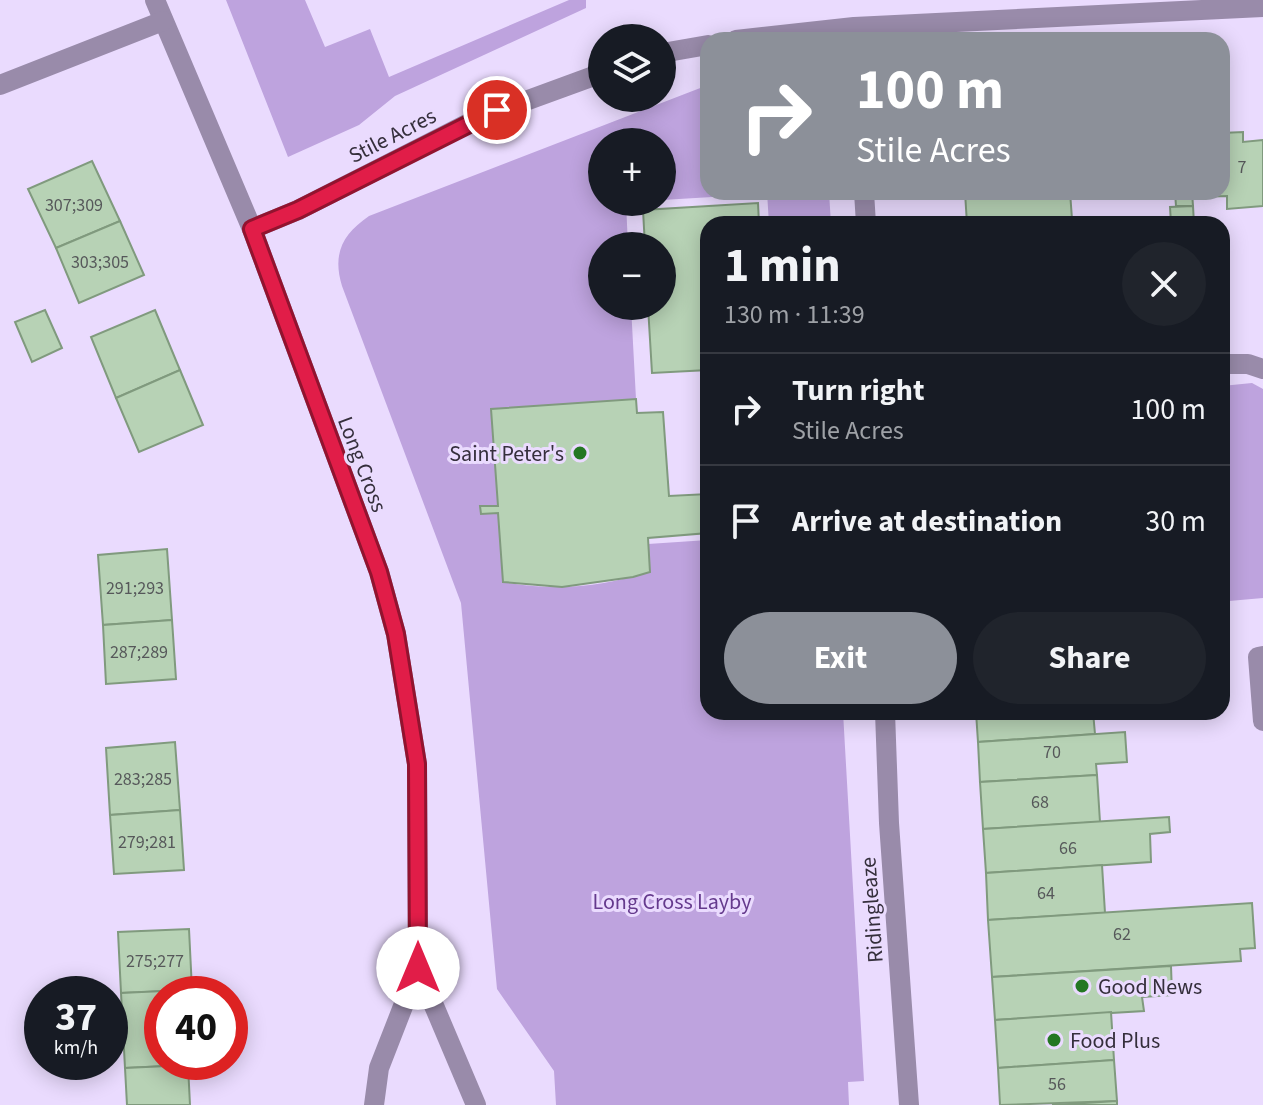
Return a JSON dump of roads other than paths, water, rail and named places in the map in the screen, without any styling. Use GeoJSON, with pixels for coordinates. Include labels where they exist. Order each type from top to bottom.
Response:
{"type":"FeatureCollection","features":[{"type":"Feature","properties":{"kind":"street","name":"Long Cross"},"geometry":{"type":"LineString","coordinates":[[155,0],[252,229],[379,572],[396,634],[417,764],[418,968],[379,1068],[374,1105]]}},
{"type":"Feature","properties":{"kind":"street"},"geometry":{"type":"LineString","coordinates":[[885,32],[1263,7]]}},
{"type":"Feature","properties":{"kind":"street"},"geometry":{"type":"LineString","coordinates":[[0,85],[163,21]]}},
{"type":"Feature","properties":{"kind":"street"},"geometry":{"type":"LineString","coordinates":[[676,51],[700,46]]}},
{"type":"Feature","properties":{"kind":"street","name":"Stile Acres"},"geometry":{"type":"LineString","coordinates":[[252,229],[298,210],[479,118],[588,78]]}},
{"type":"Feature","properties":{"kind":"street"},"geometry":{"type":"LineString","coordinates":[[1230,363],[1263,369]]}},
{"type":"Feature","properties":{"kind":"street"},"geometry":{"type":"LineString","coordinates":[[1263,656],[1258,657],[1263,721]]}},
{"type":"Feature","properties":{"kind":"street","name":"Ridingleaze"},"geometry":{"type":"LineString","coordinates":[[885,720],[909,1105]]}},
{"type":"Feature","properties":{"kind":"street","name":"Long Cross"},"geometry":{"type":"LineString","coordinates":[[418,968],[476,1105]]}},
{"type":"Feature","properties":{"kind":"place","name":"Saint Peter's"},"geometry":{"type":"Point","coordinates":[580,453]}},
{"type":"Feature","properties":{"kind":"place","name":"Good News"},"geometry":{"type":"Point","coordinates":[1082,986]}},
{"type":"Feature","properties":{"kind":"place","name":"Food Plus"},"geometry":{"type":"Point","coordinates":[1054,1040]}},
{"type":"Feature","properties":{"kind":"park label","name":"Long Cross Layby"},"geometry":{"type":"Point","coordinates":[672,901]}}]}
